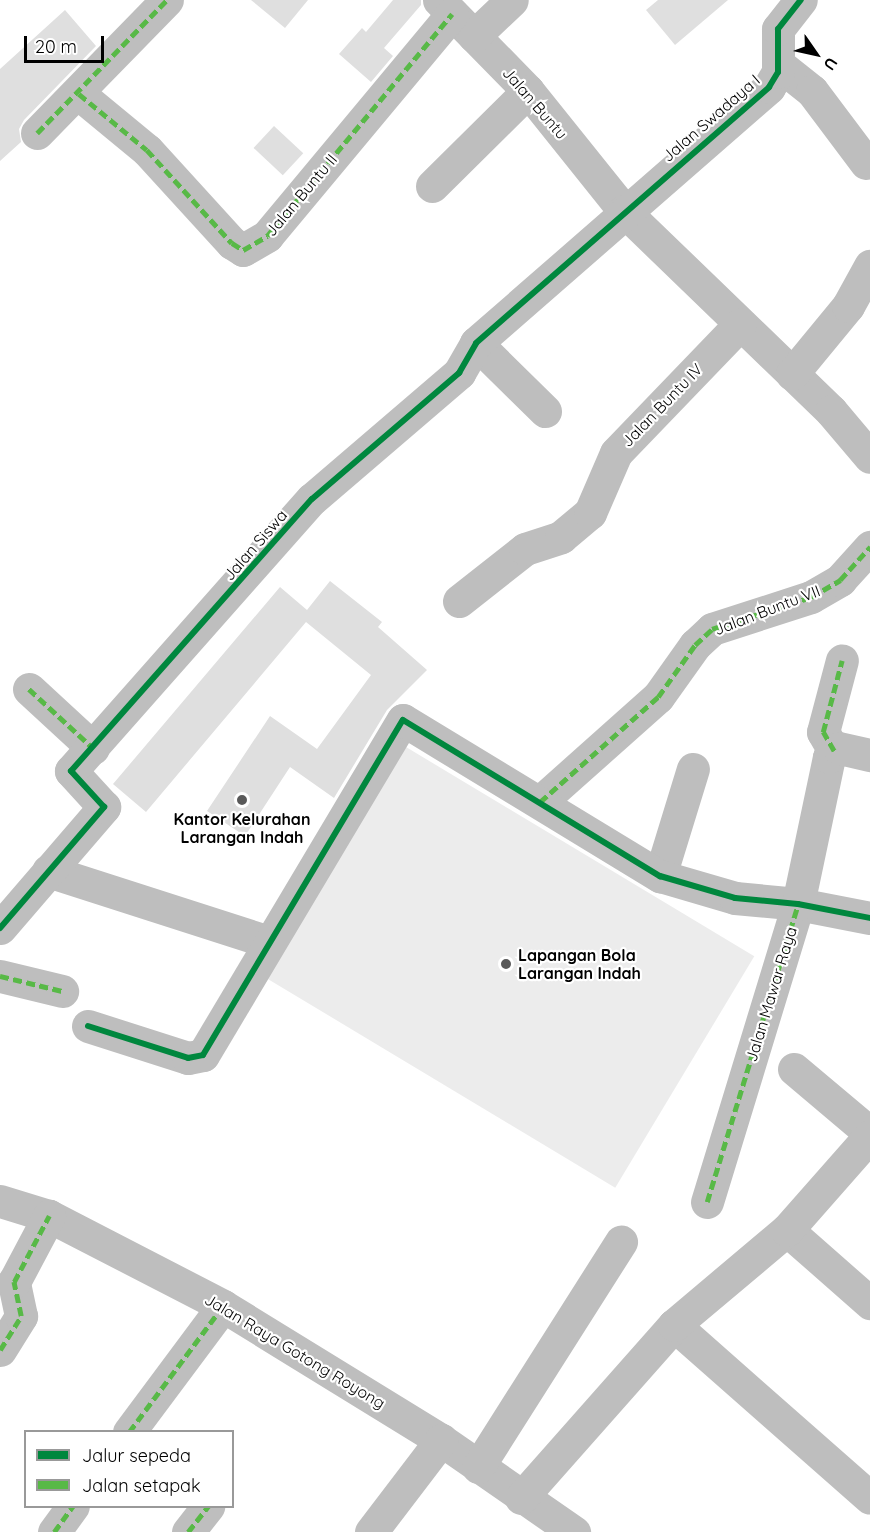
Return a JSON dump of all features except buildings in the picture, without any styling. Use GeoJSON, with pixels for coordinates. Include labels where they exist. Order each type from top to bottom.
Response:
{"type":"FeatureCollection","features":[{"type":"Feature","properties":{"kind":"street"},"geometry":{"type":"LineString","coordinates":[[37,133],[79,94],[167,0]]}},
{"type":"Feature","properties":{"kind":"street"},"geometry":{"type":"LineString","coordinates":[[455,16],[512,0]]}},
{"type":"Feature","properties":{"kind":"street","name":"Jalan Swadaya I"},"geometry":{"type":"LineString","coordinates":[[624,211],[769,87],[778,72],[778,29],[801,0]]}},
{"type":"Feature","properties":{"kind":"street","name":"Jalan Buntu II"},"geometry":{"type":"LineString","coordinates":[[79,94],[147,150],[231,243],[243,250],[267,236],[455,16]]}},
{"type":"Feature","properties":{"kind":"street","name":"Jalan Buntu"},"geometry":{"type":"LineString","coordinates":[[455,16],[528,91],[624,211],[831,411],[870,457]]}},
{"type":"Feature","properties":{"kind":"street"},"geometry":{"type":"LineString","coordinates":[[778,64],[812,91],[866,163]]}},
{"type":"Feature","properties":{"kind":"street"},"geometry":{"type":"LineString","coordinates":[[432,186],[528,91]]}},
{"type":"Feature","properties":{"kind":"street","name":"Jalan Siswa"},"geometry":{"type":"LineString","coordinates":[[0,928],[104,807],[71,771],[312,499],[459,374],[476,343],[624,211]]}},
{"type":"Feature","properties":{"kind":"street"},"geometry":{"type":"LineString","coordinates":[[792,374],[848,306],[870,266]]}},
{"type":"Feature","properties":{"kind":"street","name":"Jalan Buntu IV"},"geometry":{"type":"LineString","coordinates":[[459,601],[525,549],[561,537],[590,513],[616,453],[740,324]]}},
{"type":"Feature","properties":{"kind":"street"},"geometry":{"type":"LineString","coordinates":[[476,343],[545,411]]}},
{"type":"Feature","properties":{"kind":"street","name":"Jalan Buntu VII"},"geometry":{"type":"LineString","coordinates":[[540,802],[658,697],[695,645],[712,629],[811,597],[840,579],[870,547]]}},
{"type":"Feature","properties":{"kind":"street"},"geometry":{"type":"LineString","coordinates":[[842,660],[823,732],[834,751],[839,748],[870,755]]}},
{"type":"Feature","properties":{"kind":"street"},"geometry":{"type":"LineString","coordinates":[[29,689],[93,748]]}},
{"type":"Feature","properties":{"kind":"street"},"geometry":{"type":"LineString","coordinates":[[88,1026],[199,1058],[403,720],[660,876],[735,898],[798,904],[870,918]]}},
{"type":"Feature","properties":{"kind":"street","name":"Jalan Mawar Raya"},"geometry":{"type":"LineString","coordinates":[[707,1202],[798,904],[829,757],[834,751]]}},
{"type":"Feature","properties":{"kind":"street"},"geometry":{"type":"LineString","coordinates":[[660,876],[693,769]]}},
{"type":"Feature","properties":{"kind":"street"},"geometry":{"type":"LineString","coordinates":[[48,871],[268,942]]}},
{"type":"Feature","properties":{"kind":"street"},"geometry":{"type":"LineString","coordinates":[[0,976],[62,991]]}},
{"type":"Feature","properties":{"kind":"street"},"geometry":{"type":"LineString","coordinates":[[521,1498],[674,1325],[787,1230],[870,1134],[794,1069]]}},
{"type":"Feature","properties":{"kind":"street","name":"Jalan Raya Gotong Royong"},"geometry":{"type":"LineString","coordinates":[[0,1201],[49,1216],[224,1306],[441,1440],[521,1498],[574,1532]]}},
{"type":"Feature","properties":{"kind":"street"},"geometry":{"type":"LineString","coordinates":[[0,1350],[21,1316],[14,1281],[49,1216]]}},
{"type":"Feature","properties":{"kind":"street"},"geometry":{"type":"LineString","coordinates":[[787,1230],[870,1303]]}},
{"type":"Feature","properties":{"kind":"street"},"geometry":{"type":"LineString","coordinates":[[478,1467],[621,1242]]}},
{"type":"Feature","properties":{"kind":"street"},"geometry":{"type":"LineString","coordinates":[[130,1430],[224,1306]]}},
{"type":"Feature","properties":{"kind":"street"},"geometry":{"type":"LineString","coordinates":[[674,1325],[869,1496]]}},
{"type":"Feature","properties":{"kind":"street"},"geometry":{"type":"LineString","coordinates":[[371,1532],[441,1440]]}},
{"type":"Feature","properties":{"kind":"street"},"geometry":{"type":"LineString","coordinates":[[54,1532],[72,1508]]}},
{"type":"Feature","properties":{"kind":"street"},"geometry":{"type":"LineString","coordinates":[[188,1532],[206,1508]]}},
{"type":"Feature","properties":{"kind":"shaded area","name":"Lapangan Bola Larangan Indah"},"geometry":{"type":"Polygon","coordinates":[[[396,741],[754,956],[615,1188],[257,972],[396,741]]]}},
{"type":"Feature","properties":{"kind":"marked path"},"geometry":{"type":"LineString","coordinates":[[37,133],[167,0]]}},
{"type":"Feature","properties":{"kind":"marked path"},"geometry":{"type":"LineString","coordinates":[[79,94],[147,150],[232,243],[243,250],[267,236],[452,14]]}},
{"type":"Feature","properties":{"kind":"marked path"},"geometry":{"type":"LineString","coordinates":[[540,802],[658,697],[695,645],[712,629],[811,597],[840,580],[870,547]]}},
{"type":"Feature","properties":{"kind":"marked path"},"geometry":{"type":"LineString","coordinates":[[834,751],[823,732],[842,660]]}},
{"type":"Feature","properties":{"kind":"marked path"},"geometry":{"type":"LineString","coordinates":[[29,689],[93,748]]}},
{"type":"Feature","properties":{"kind":"marked path"},"geometry":{"type":"LineString","coordinates":[[707,1202],[798,904]]}},
{"type":"Feature","properties":{"kind":"marked path"},"geometry":{"type":"LineString","coordinates":[[0,976],[62,991]]}},
{"type":"Feature","properties":{"kind":"marked path"},"geometry":{"type":"LineString","coordinates":[[0,1350],[21,1316],[14,1282],[49,1216]]}},
{"type":"Feature","properties":{"kind":"marked path"},"geometry":{"type":"LineString","coordinates":[[130,1430],[223,1306]]}},
{"type":"Feature","properties":{"kind":"marked path"},"geometry":{"type":"LineString","coordinates":[[54,1532],[72,1508]]}},
{"type":"Feature","properties":{"kind":"marked path"},"geometry":{"type":"LineString","coordinates":[[188,1532],[206,1508]]}},
{"type":"Feature","properties":{"kind":"cycle path"},"geometry":{"type":"LineString","coordinates":[[0,928],[104,807],[71,771],[312,499],[459,373],[476,343],[769,87],[778,72],[778,29],[801,0]]}},
{"type":"Feature","properties":{"kind":"cycle path"},"geometry":{"type":"LineString","coordinates":[[88,1026],[188,1058],[203,1055],[403,720],[660,876],[735,898],[798,904],[870,918]]}},
{"type":"Feature","properties":{"kind":"place","name":"Kantor Kelurahan Larangan Indah"},"geometry":{"type":"Point","coordinates":[242,800]}},
{"type":"Feature","properties":{"kind":"place","name":"Lapangan Bola Larangan Indah"},"geometry":{"type":"Point","coordinates":[506,964]}}]}
